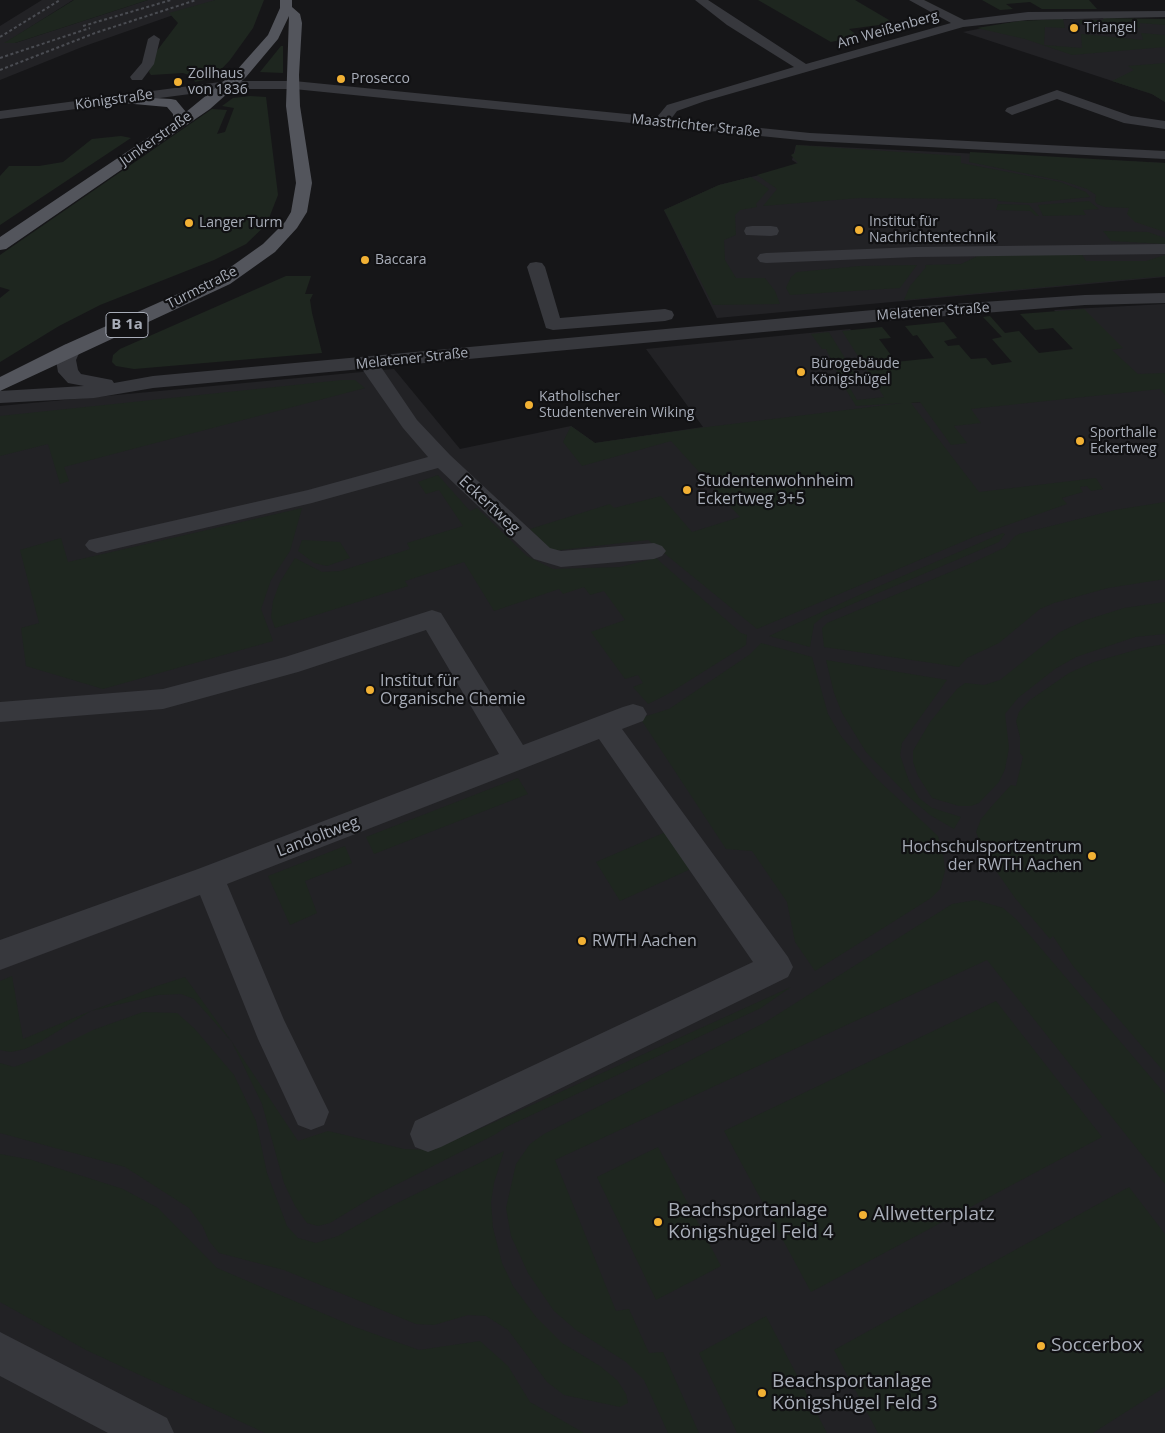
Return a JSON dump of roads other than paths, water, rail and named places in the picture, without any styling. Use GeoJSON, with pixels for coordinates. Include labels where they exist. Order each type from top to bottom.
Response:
{"type":"FeatureCollection","features":[{"type":"Feature","properties":{"kind":"main road","name":"Junkerstraße"},"geometry":{"type":"LineString","coordinates":[[286,4],[294,14],[296,23],[293,49],[294,85]]}},
{"type":"Feature","properties":{"kind":"main road","name":"Junkerstraße"},"geometry":{"type":"LineString","coordinates":[[0,245],[180,123],[228,85],[274,36],[286,4]]}},
{"type":"Feature","properties":{"kind":"main road","name":"Turmstraße"},"geometry":{"type":"LineString","coordinates":[[0,385],[71,349],[224,280],[253,261],[281,237],[299,212],[303,197],[304,183],[293,106],[294,85]]}},
{"type":"Feature","properties":{"kind":"main road"},"geometry":{"type":"LineString","coordinates":[[123,99],[171,103],[180,113],[180,123]]}},
{"type":"Feature","properties":{"kind":"street"},"geometry":{"type":"LineString","coordinates":[[701,0],[731,22],[804,69]]}},
{"type":"Feature","properties":{"kind":"street"},"geometry":{"type":"LineString","coordinates":[[915,0],[962,24]]}},
{"type":"Feature","properties":{"kind":"street","name":"Am Weißenberg"},"geometry":{"type":"LineString","coordinates":[[661,122],[668,113],[679,105],[962,24],[1045,15],[1165,14]]}},
{"type":"Feature","properties":{"kind":"street"},"geometry":{"type":"LineString","coordinates":[[137,77],[148,64],[154,39]]}},
{"type":"Feature","properties":{"kind":"street"},"geometry":{"type":"LineString","coordinates":[[126,67],[137,77],[144,96]]}},
{"type":"Feature","properties":{"kind":"street","name":"Maastrichter Straße"},"geometry":{"type":"LineString","coordinates":[[228,85],[294,85],[810,137],[1165,155]]}},
{"type":"Feature","properties":{"kind":"street","name":"Königstraße"},"geometry":{"type":"LineString","coordinates":[[0,115],[228,85]]}},
{"type":"Feature","properties":{"kind":"street"},"geometry":{"type":"LineString","coordinates":[[1012,111],[1074,88]]}},
{"type":"Feature","properties":{"kind":"street"},"geometry":{"type":"LineString","coordinates":[[1057,94],[1129,120],[1165,125]]}},
{"type":"Feature","properties":{"kind":"street"},"geometry":{"type":"LineString","coordinates":[[752,231],[771,230]]}},
{"type":"Feature","properties":{"kind":"street"},"geometry":{"type":"LineString","coordinates":[[766,258],[916,252],[1165,249]]}},
{"type":"Feature","properties":{"kind":"street"},"geometry":{"type":"LineString","coordinates":[[536,267],[552,324],[687,314],[701,331]]}},
{"type":"Feature","properties":{"kind":"street","name":"Melatener Straße"},"geometry":{"type":"LineString","coordinates":[[0,397],[94,392],[122,386],[701,331],[1076,300],[1165,298]]}},
{"type":"Feature","properties":{"kind":"street","name":"Melatener Straße"},"geometry":{"type":"LineString","coordinates":[[71,349],[66,360],[67,368],[75,379],[122,386]]}},
{"type":"Feature","properties":{"kind":"street","name":"Eckertweg"},"geometry":{"type":"LineString","coordinates":[[369,364],[410,424],[442,460],[542,554],[560,559],[654,551]]}},
{"type":"Feature","properties":{"kind":"street"},"geometry":{"type":"LineString","coordinates":[[97,545],[312,496],[442,460]]}},
{"type":"Feature","properties":{"kind":"street"},"geometry":{"type":"LineString","coordinates":[[0,712],[163,699],[289,665],[432,619],[517,760]]}},
{"type":"Feature","properties":{"kind":"street","name":"Landoltweg"},"geometry":{"type":"LineString","coordinates":[[0,955],[209,878],[619,720],[776,967],[428,1134]]}},
{"type":"Feature","properties":{"kind":"street"},"geometry":{"type":"LineString","coordinates":[[209,878],[270,1028],[311,1112]]}},
{"type":"Feature","properties":{"kind":"street"},"geometry":{"type":"LineString","coordinates":[[0,1353],[152,1433]]}},
{"type":"Feature","properties":{"kind":"railway"},"geometry":{"type":"LineString","coordinates":[[0,37],[60,0]]}},
{"type":"Feature","properties":{"kind":"railway"},"geometry":{"type":"LineString","coordinates":[[83,26],[171,0]]}},
{"type":"Feature","properties":{"kind":"railway"},"geometry":{"type":"LineString","coordinates":[[0,70],[95,33],[196,0]]}},
{"type":"Feature","properties":{"kind":"railway"},"geometry":{"type":"LineString","coordinates":[[0,58],[90,28]]}},
{"type":"Feature","properties":{"kind":"place","name":"Triangel"},"geometry":{"type":"Point","coordinates":[1074,28]}},
{"type":"Feature","properties":{"kind":"place","name":"Prosecco"},"geometry":{"type":"Point","coordinates":[341,79]}},
{"type":"Feature","properties":{"kind":"place","name":"Zollhaus von 1836"},"geometry":{"type":"Point","coordinates":[178,82]}},
{"type":"Feature","properties":{"kind":"place","name":"Langer Turm"},"geometry":{"type":"Point","coordinates":[189,223]}},
{"type":"Feature","properties":{"kind":"place","name":"Institut für Nachrichtentechnik"},"geometry":{"type":"Point","coordinates":[859,230]}},
{"type":"Feature","properties":{"kind":"place","name":"Baccara"},"geometry":{"type":"Point","coordinates":[365,260]}},
{"type":"Feature","properties":{"kind":"place","name":"Bürogebäude Königshügel"},"geometry":{"type":"Point","coordinates":[801,372]}},
{"type":"Feature","properties":{"kind":"place","name":"Katholischer Studentenverein Wiking"},"geometry":{"type":"Point","coordinates":[529,405]}},
{"type":"Feature","properties":{"kind":"place","name":"Sporthalle Eckertweg"},"geometry":{"type":"Point","coordinates":[1080,441]}},
{"type":"Feature","properties":{"kind":"place","name":"Studentenwohnheim Eckertweg 3+5"},"geometry":{"type":"Point","coordinates":[687,490]}},
{"type":"Feature","properties":{"kind":"place","name":"Institut für Organische Chemie"},"geometry":{"type":"Point","coordinates":[370,690]}},
{"type":"Feature","properties":{"kind":"place","name":"Hochschulsportzentrum der RWTH Aachen"},"geometry":{"type":"Point","coordinates":[1092,856]}},
{"type":"Feature","properties":{"kind":"place","name":"RWTH Aachen"},"geometry":{"type":"Point","coordinates":[582,941]}},
{"type":"Feature","properties":{"kind":"place","name":"Allwetterplatz"},"geometry":{"type":"Point","coordinates":[863,1215]}},
{"type":"Feature","properties":{"kind":"place","name":"Beachsportanlage Königshügel Feld 4"},"geometry":{"type":"Point","coordinates":[658,1222]}},
{"type":"Feature","properties":{"kind":"place","name":"Soccerbox"},"geometry":{"type":"Point","coordinates":[1041,1346]}},
{"type":"Feature","properties":{"kind":"place","name":"Beachsportanlage Königshügel Feld 3"},"geometry":{"type":"Point","coordinates":[762,1393]}}]}
